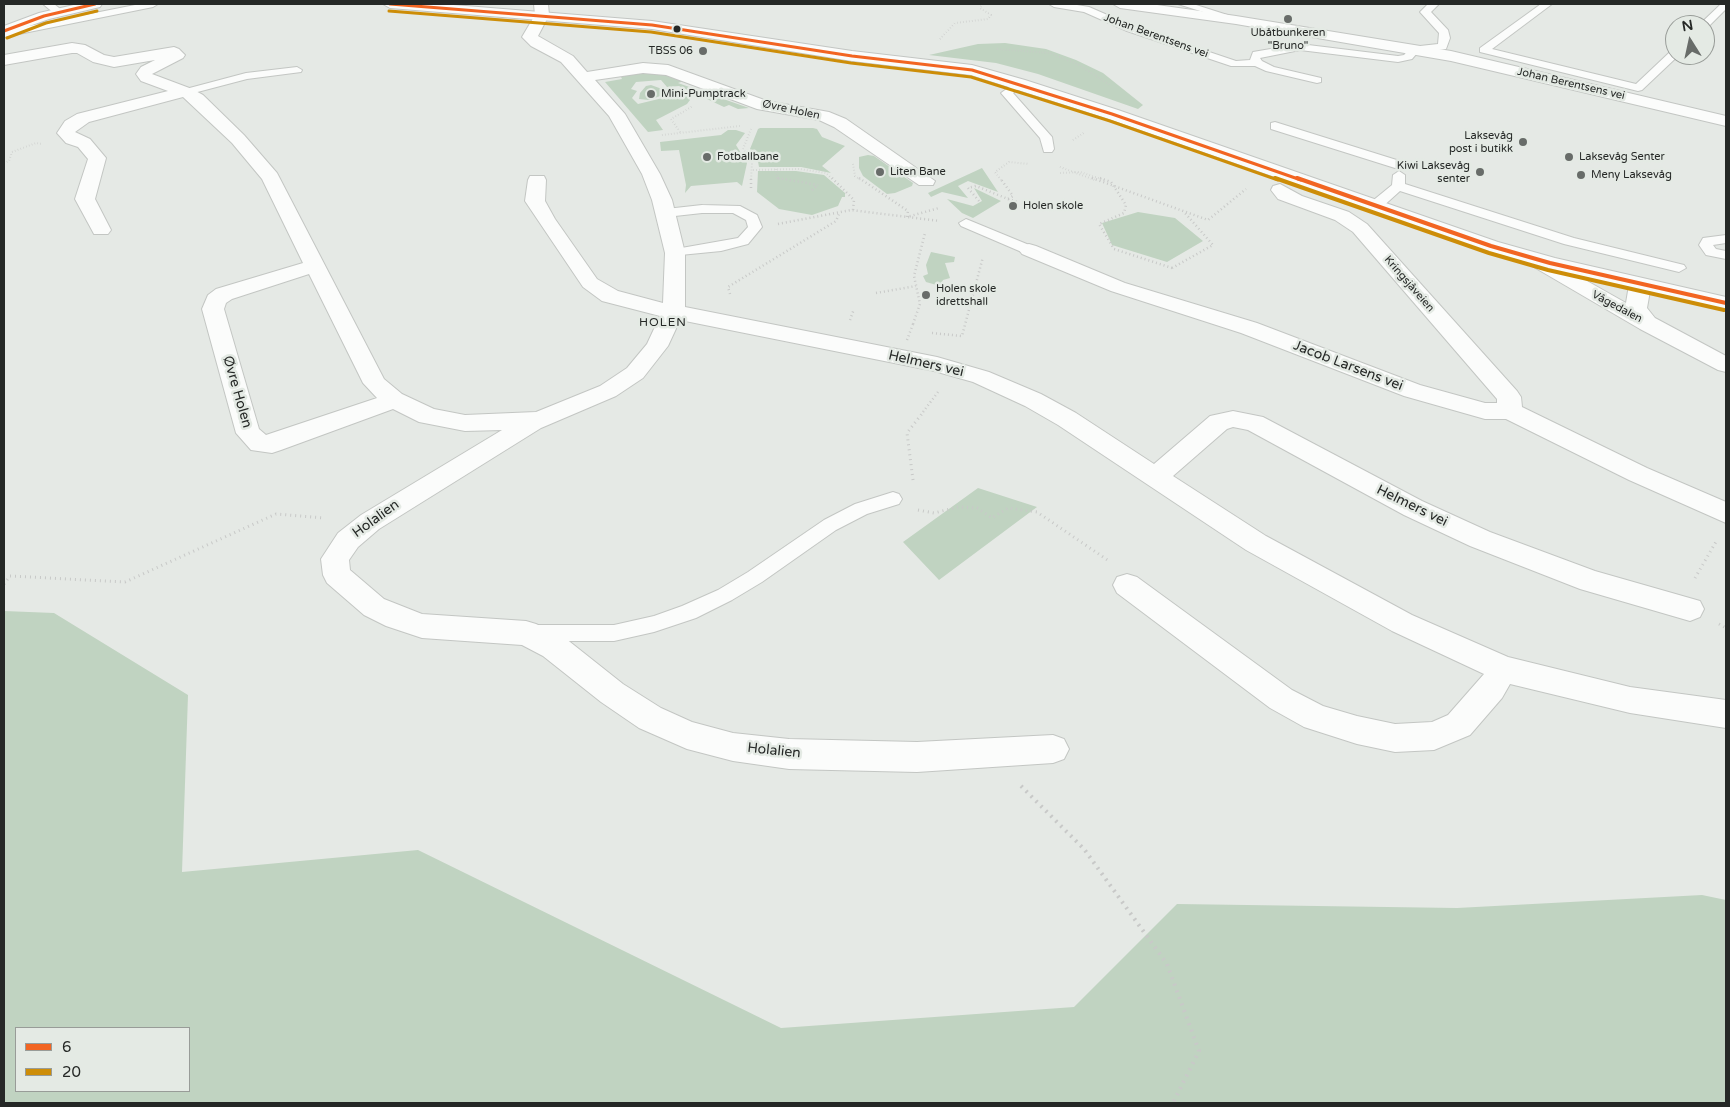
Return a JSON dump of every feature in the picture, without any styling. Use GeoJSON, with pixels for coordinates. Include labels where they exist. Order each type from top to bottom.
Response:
{"type":"FeatureCollection","features":[{"type":"Feature","properties":{"kind":"street"},"geometry":{"type":"LineString","coordinates":[[4,30],[53,8],[95,4]]}},
{"type":"Feature","properties":{"kind":"street"},"geometry":{"type":"LineString","coordinates":[[390,4],[542,10],[826,52],[972,70],[1018,83],[1534,259],[1640,285],[1726,302]]}},
{"type":"Feature","properties":{"kind":"street","name":"Johan Berentsens vei"},"geometry":{"type":"LineString","coordinates":[[1120,4],[1236,20],[1416,49],[1726,121]]}},
{"type":"Feature","properties":{"kind":"street"},"geometry":{"type":"LineString","coordinates":[[4,60],[72,48],[80,48],[99,59],[114,62],[174,52],[177,55],[152,66],[144,74],[153,81],[186,92],[238,139],[270,177],[375,383],[394,400],[428,416],[465,423],[539,420],[608,391],[635,373],[658,346],[674,310],[675,253],[666,213],[651,174],[616,114],[567,59],[530,37],[542,10]]}},
{"type":"Feature","properties":{"kind":"street","name":"Øvre Holen"},"geometry":{"type":"LineString","coordinates":[[583,77],[643,68],[668,70],[764,105],[822,116],[840,123],[926,181]]}},
{"type":"Feature","properties":{"kind":"street"},"geometry":{"type":"LineString","coordinates":[[101,230],[85,199],[97,158],[84,143],[66,133],[71,125],[83,118],[186,92]]}},
{"type":"Feature","properties":{"kind":"street"},"geometry":{"type":"LineString","coordinates":[[538,180],[535,201],[574,262],[590,283],[610,296],[635,304],[674,310]]}},
{"type":"Feature","properties":{"kind":"street","name":"Kringsjåveien"},"geometry":{"type":"LineString","coordinates":[[1280,190],[1295,200],[1342,216],[1360,228],[1508,397],[1510,410]]}},
{"type":"Feature","properties":{"kind":"street","name":"Jacob Larsens vei"},"geometry":{"type":"LineString","coordinates":[[1029,250],[1118,286],[1249,328],[1412,391],[1485,411],[1510,410],[1638,474],[1726,513]]}},
{"type":"Feature","properties":{"kind":"street","name":"Vågedalen"},"geometry":{"type":"LineString","coordinates":[[1534,259],[1648,324],[1726,365]]}},
{"type":"Feature","properties":{"kind":"street","name":"Øvre Holen"},"geometry":{"type":"LineString","coordinates":[[314,266],[224,294],[216,300],[213,309],[248,432],[260,444],[272,444],[394,400]]}},
{"type":"Feature","properties":{"kind":"street","name":"Vågedalen"},"geometry":{"type":"LineString","coordinates":[[1640,285],[1636,309],[1648,324]]}},
{"type":"Feature","properties":{"kind":"street","name":"Helmers vei"},"geometry":{"type":"LineString","coordinates":[[674,310],[956,370],[981,377],[1033,400],[1068,419],[1256,543],[1402,623],[1503,669],[1630,700],[1726,714]]}},
{"type":"Feature","properties":{"kind":"street","name":"Helmers vei"},"geometry":{"type":"LineString","coordinates":[[1156,477],[1219,422],[1233,418],[1254,423],[1414,508],[1480,539],[1590,581],[1690,609]]}},
{"type":"Feature","properties":{"kind":"street","name":"Holalien"},"geometry":{"type":"LineString","coordinates":[[539,420],[398,502],[348,540],[335,558],[337,575],[374,607],[396,618],[422,626],[526,633],[554,647],[612,693],[650,718],[687,735],[734,747],[789,754],[917,757],[1053,748]]}},
{"type":"Feature","properties":{"kind":"street"},"geometry":{"type":"LineString","coordinates":[[463,463],[468,440],[465,423]]}},
{"type":"Feature","properties":{"kind":"street"},"geometry":{"type":"LineString","coordinates":[[1127,585],[1281,699],[1315,717],[1357,730],[1395,738],[1434,736],[1459,726],[1491,689],[1503,669]]}},
{"type":"Feature","properties":{"kind":"lane"},"geometry":{"type":"LineString","coordinates":[[4,34],[153,4]]}},
{"type":"Feature","properties":{"kind":"lane","name":"Johan Berentsens vei"},"geometry":{"type":"LineString","coordinates":[[1054,4],[1086,9],[1131,28],[1235,64],[1254,56],[1307,47],[1398,59],[1408,57],[1416,49],[1442,47],[1445,38],[1444,32],[1425,12],[1434,4]]}},
{"type":"Feature","properties":{"kind":"lane","name":"Johan Berentsens vei"},"geometry":{"type":"LineString","coordinates":[[1183,4],[1236,20]]}},
{"type":"Feature","properties":{"kind":"lane"},"geometry":{"type":"LineString","coordinates":[[1547,4],[1484,50],[1638,88],[1665,62]]}},
{"type":"Feature","properties":{"kind":"lane"},"geometry":{"type":"LineString","coordinates":[[1714,15],[1726,4]]}},
{"type":"Feature","properties":{"kind":"lane","name":"Johan Berentsens vei"},"geometry":{"type":"LineString","coordinates":[[1254,56],[1270,69],[1317,80]]}},
{"type":"Feature","properties":{"kind":"lane"},"geometry":{"type":"LineString","coordinates":[[186,92],[246,76],[296,70]]}},
{"type":"Feature","properties":{"kind":"lane"},"geometry":{"type":"LineString","coordinates":[[1018,83],[1007,93],[1046,137],[1048,149]]}},
{"type":"Feature","properties":{"kind":"lane"},"geometry":{"type":"LineString","coordinates":[[1275,126],[1400,159],[1398,186],[1375,206]]}},
{"type":"Feature","properties":{"kind":"lane"},"geometry":{"type":"LineString","coordinates":[[1398,186],[1568,241],[1679,268]]}},
{"type":"Feature","properties":{"kind":"lane"},"geometry":{"type":"LineString","coordinates":[[666,213],[702,209],[735,209],[752,218],[755,227],[743,241],[721,247],[675,253]]}},
{"type":"Feature","properties":{"kind":"lane","name":"Jacob Larsens vei"},"geometry":{"type":"LineString","coordinates":[[966,223],[1029,250]]}},
{"type":"Feature","properties":{"kind":"lane"},"geometry":{"type":"LineString","coordinates":[[1726,239],[1708,241],[1706,245],[1711,252],[1726,255]]}},
{"type":"Feature","properties":{"kind":"lane","name":"Holalien"},"geometry":{"type":"LineString","coordinates":[[526,633],[614,633],[654,624],[689,612],[725,595],[748,581],[830,525],[861,509],[893,498]]}},
{"type":"Feature","properties":{"kind":"path"},"geometry":{"type":"LineString","coordinates":[[934,39],[941,39],[955,23],[988,19],[991,15],[980,8],[982,4]]}},
{"type":"Feature","properties":{"kind":"path"},"geometry":{"type":"LineString","coordinates":[[680,132],[671,120],[693,106],[697,101]]}},
{"type":"Feature","properties":{"kind":"path"},"geometry":{"type":"LineString","coordinates":[[631,138],[752,126],[743,149],[750,159],[753,170],[752,194]]}},
{"type":"Feature","properties":{"kind":"path"},"geometry":{"type":"LineString","coordinates":[[1067,144],[1092,128]]}},
{"type":"Feature","properties":{"kind":"path"},"geometry":{"type":"LineString","coordinates":[[4,162],[9,161],[12,152],[36,143],[45,145],[66,133]]}},
{"type":"Feature","properties":{"kind":"path"},"geometry":{"type":"LineString","coordinates":[[1048,149],[1056,166],[1208,220],[1242,194]]}},
{"type":"Feature","properties":{"kind":"path"},"geometry":{"type":"LineString","coordinates":[[1008,199],[1013,196],[995,175],[997,170],[1009,162],[1033,164]]}},
{"type":"Feature","properties":{"kind":"path"},"geometry":{"type":"LineString","coordinates":[[753,170],[799,169],[826,173],[854,200],[851,210]]}},
{"type":"Feature","properties":{"kind":"path"},"geometry":{"type":"LineString","coordinates":[[776,170],[777,178],[818,185],[812,190]]}},
{"type":"Feature","properties":{"kind":"path"},"geometry":{"type":"LineString","coordinates":[[1060,173],[1080,172],[1111,182],[1126,205],[1124,212],[1099,224],[1114,249],[1172,268],[1213,245],[1185,212]]}},
{"type":"Feature","properties":{"kind":"path"},"geometry":{"type":"LineString","coordinates":[[975,204],[979,200],[969,190],[972,186],[1017,202]]}},
{"type":"Feature","properties":{"kind":"path"},"geometry":{"type":"LineString","coordinates":[[889,200],[908,211],[907,217]]}},
{"type":"Feature","properties":{"kind":"path"},"geometry":{"type":"LineString","coordinates":[[907,217],[939,208]]}},
{"type":"Feature","properties":{"kind":"path"},"geometry":{"type":"LineString","coordinates":[[755,227],[839,214],[851,210],[946,221]]}},
{"type":"Feature","properties":{"kind":"path"},"geometry":{"type":"LineString","coordinates":[[733,302],[728,287],[836,221],[839,214]]}},
{"type":"Feature","properties":{"kind":"path"},"geometry":{"type":"LineString","coordinates":[[907,340],[920,304],[914,276],[925,233]]}},
{"type":"Feature","properties":{"kind":"path"},"geometry":{"type":"LineString","coordinates":[[936,333],[962,336],[976,279]]}},
{"type":"Feature","properties":{"kind":"path"},"geometry":{"type":"LineString","coordinates":[[876,293],[916,286]]}},
{"type":"Feature","properties":{"kind":"path"},"geometry":{"type":"LineString","coordinates":[[854,309],[849,322],[858,324]]}},
{"type":"Feature","properties":{"kind":"path"},"geometry":{"type":"LineString","coordinates":[[956,370],[909,430],[907,436],[913,482],[912,485],[893,498],[910,508],[934,514],[958,507],[977,508],[992,518],[1008,508],[1037,512],[1127,574],[1127,585]]}},
{"type":"Feature","properties":{"kind":"path"},"geometry":{"type":"LineString","coordinates":[[4,584],[10,576],[125,582],[276,514]]}},
{"type":"Feature","properties":{"kind":"path"},"geometry":{"type":"LineString","coordinates":[[1694,581],[1719,537]]}},
{"type":"Feature","properties":{"kind":"path"},"geometry":{"type":"LineString","coordinates":[[988,752],[1084,849],[1167,964],[1199,1051],[1173,1103]]}},
{"type":"Feature","properties":{"kind":"green space"},"geometry":{"type":"Polygon","coordinates":[[[1005,43],[1046,49],[1076,60],[1103,73],[1143,105],[1138,109],[1038,74],[996,63],[929,55],[978,44],[1005,43]]]}},
{"type":"Feature","properties":{"kind":"green space"},"geometry":{"type":"Polygon","coordinates":[[[656,72],[684,81],[678,83],[749,108],[738,109],[729,105],[724,107],[679,86],[667,87],[661,80],[636,82],[631,89],[637,91],[632,98],[638,104],[675,95],[688,96],[690,100],[687,104],[656,120],[663,130],[648,132],[605,82],[622,79],[620,75],[656,72]]]}},
{"type":"Feature","properties":{"kind":"green space","name":"Mini-Pumptrack"},"geometry":{"type":"Polygon","coordinates":[[[651,85],[662,89],[663,95],[649,100],[639,99],[640,93],[646,86],[651,85]]]}},
{"type":"Feature","properties":{"kind":"green space"},"geometry":{"type":"Polygon","coordinates":[[[760,128],[813,128],[817,129],[822,137],[845,146],[822,166],[831,173],[801,167],[759,167],[757,156],[750,149],[760,128]]]}},
{"type":"Feature","properties":{"kind":"green space"},"geometry":{"type":"Polygon","coordinates":[[[728,130],[745,133],[736,145],[747,163],[742,186],[737,182],[691,186],[685,193],[686,185],[679,150],[661,151],[660,142],[721,135],[728,130]]]}},
{"type":"Feature","properties":{"kind":"green space","name":"Liten Bane"},"geometry":{"type":"Polygon","coordinates":[[[874,156],[913,183],[912,186],[887,194],[863,176],[859,168],[859,157],[874,156]]]}},
{"type":"Feature","properties":{"kind":"green space"},"geometry":{"type":"Polygon","coordinates":[[[982,168],[998,192],[968,181],[958,186],[968,198],[942,192],[931,197],[928,193],[982,168]]]}},
{"type":"Feature","properties":{"kind":"green space"},"geometry":{"type":"Polygon","coordinates":[[[758,171],[796,171],[824,175],[845,193],[845,197],[842,197],[838,206],[812,215],[779,209],[757,192],[758,171]]]}},
{"type":"Feature","properties":{"kind":"green space"},"geometry":{"type":"Polygon","coordinates":[[[974,188],[1001,201],[973,218],[962,213],[947,199],[973,206],[982,201],[974,188]]]}},
{"type":"Feature","properties":{"kind":"green space"},"geometry":{"type":"Polygon","coordinates":[[[1138,212],[1175,218],[1203,241],[1167,262],[1112,245],[1102,223],[1138,212]]]}},
{"type":"Feature","properties":{"kind":"green space"},"geometry":{"type":"Polygon","coordinates":[[[931,252],[955,257],[954,262],[945,263],[950,278],[943,280],[940,286],[926,282],[923,276],[928,274],[926,265],[931,252]]]}},
{"type":"Feature","properties":{"kind":"green space"},"geometry":{"type":"Polygon","coordinates":[[[978,488],[1037,507],[939,580],[903,542],[978,488]]]}},
{"type":"Feature","properties":{"kind":"green space"},"geometry":{"type":"Polygon","coordinates":[[[4,611],[54,613],[188,695],[182,872],[418,850],[781,1028],[1074,1007],[1177,904],[1457,908],[1702,895],[1726,900],[1726,1103],[4,1103],[4,611]]]}},
{"type":"Feature","properties":{"kind":"transit line","name":"6"},"geometry":{"type":"LineString","coordinates":[[4,31],[44,16],[95,4]]}},
{"type":"Feature","properties":{"kind":"transit line","name":"6"},"geometry":{"type":"LineString","coordinates":[[390,4],[652,25],[852,56],[972,70],[1112,114],[1491,246],[1550,263],[1726,303]]}},
{"type":"Feature","properties":{"kind":"transit line","name":"20"},"geometry":{"type":"LineString","coordinates":[[7,38],[46,23],[97,11]]}},
{"type":"Feature","properties":{"kind":"transit line","name":"20"},"geometry":{"type":"LineString","coordinates":[[389,11],[651,32],[851,63],[971,77],[1110,121],[1489,253],[1548,270],[1724,310]]}},
{"type":"Feature","properties":{"kind":"place","name":"Ubåtbunkeren \"Bruno\""},"geometry":{"type":"Point","coordinates":[1288,19]}},
{"type":"Feature","properties":{"kind":"place","name":"TBSS 06"},"geometry":{"type":"Point","coordinates":[703,51]}},
{"type":"Feature","properties":{"kind":"place","name":"Mini-Pumptrack"},"geometry":{"type":"Point","coordinates":[651,94]}},
{"type":"Feature","properties":{"kind":"place","name":"Laksevåg post i butikk"},"geometry":{"type":"Point","coordinates":[1523,142]}},
{"type":"Feature","properties":{"kind":"place","name":"Fotballbane"},"geometry":{"type":"Point","coordinates":[707,157]}},
{"type":"Feature","properties":{"kind":"place","name":"Laksevåg Senter"},"geometry":{"type":"Point","coordinates":[1569,157]}},
{"type":"Feature","properties":{"kind":"place","name":"Liten Bane"},"geometry":{"type":"Point","coordinates":[880,172]}},
{"type":"Feature","properties":{"kind":"place","name":"Kiwi Laksevåg senter"},"geometry":{"type":"Point","coordinates":[1480,172]}},
{"type":"Feature","properties":{"kind":"place","name":"Meny Laksevåg"},"geometry":{"type":"Point","coordinates":[1581,175]}},
{"type":"Feature","properties":{"kind":"place","name":"Holen skole"},"geometry":{"type":"Point","coordinates":[1013,206]}},
{"type":"Feature","properties":{"kind":"place","name":"Holen skole idrettshall"},"geometry":{"type":"Point","coordinates":[926,295]}},
{"type":"Feature","properties":{"kind":"district","name":"HOLEN"},"geometry":{"type":"Point","coordinates":[663,323]}}]}
